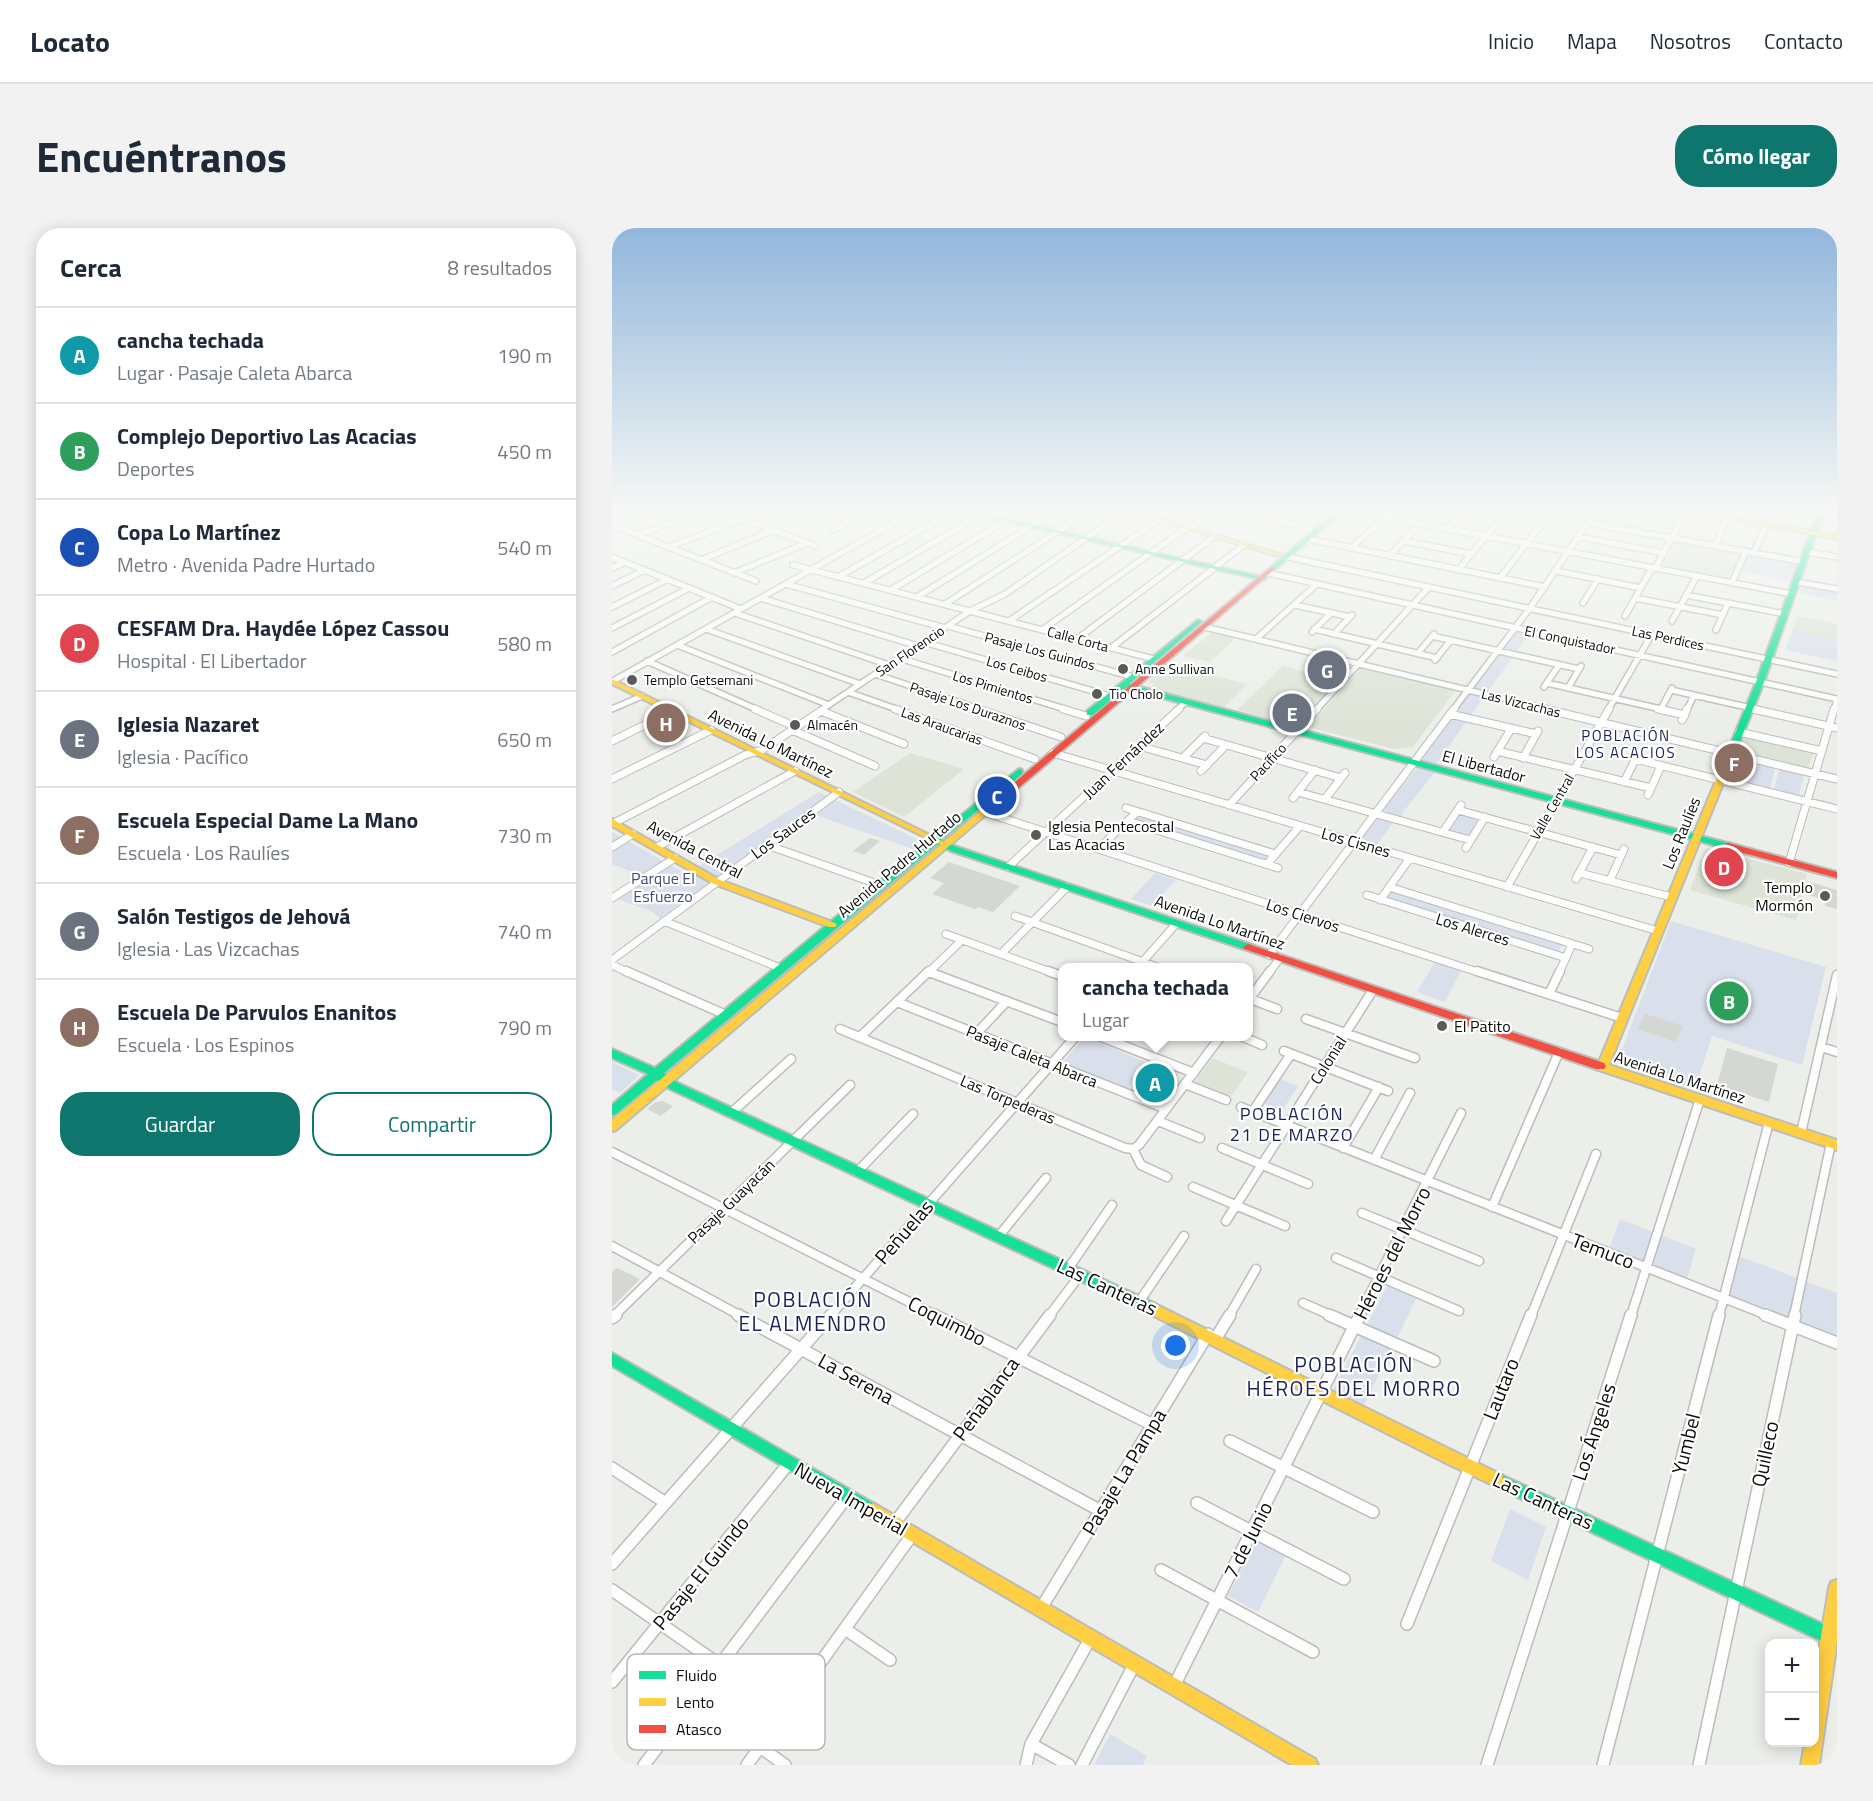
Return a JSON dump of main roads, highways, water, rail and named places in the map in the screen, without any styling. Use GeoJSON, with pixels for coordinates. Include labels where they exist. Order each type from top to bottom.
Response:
{"type":"FeatureCollection","features":[{"type":"Feature","properties":{"kind":"place","name":"Anne Sullivan"},"geometry":{"type":"Point","coordinates":[1123,669]}},
{"type":"Feature","properties":{"kind":"place","name":"Salón Testigos de Jehová"},"geometry":{"type":"Point","coordinates":[1327,670]}},
{"type":"Feature","properties":{"kind":"place","name":"Templo Getsemani"},"geometry":{"type":"Point","coordinates":[632,680]}},
{"type":"Feature","properties":{"kind":"place","name":"Tio Cholo"},"geometry":{"type":"Point","coordinates":[1097,694]}},
{"type":"Feature","properties":{"kind":"place","name":"Iglesia Nazaret"},"geometry":{"type":"Point","coordinates":[1292,713]}},
{"type":"Feature","properties":{"kind":"place","name":"Escuela De Parvulos Enanitos"},"geometry":{"type":"Point","coordinates":[666,723]}},
{"type":"Feature","properties":{"kind":"place","name":"Almacén"},"geometry":{"type":"Point","coordinates":[795,725]}},
{"type":"Feature","properties":{"kind":"place","name":"Escuela Especial Dame La Mano"},"geometry":{"type":"Point","coordinates":[1734,763]}},
{"type":"Feature","properties":{"kind":"place","name":"Copa Lo Martínez"},"geometry":{"type":"Point","coordinates":[997,796]}},
{"type":"Feature","properties":{"kind":"place","name":"Iglesia Pentecostal Las Acacias"},"geometry":{"type":"Point","coordinates":[1036,835]}},
{"type":"Feature","properties":{"kind":"place","name":"CESFAM Dra. Haydée López Cassou"},"geometry":{"type":"Point","coordinates":[1724,867]}},
{"type":"Feature","properties":{"kind":"place","name":"Templo Mormón"},"geometry":{"type":"Point","coordinates":[1825,896]}},
{"type":"Feature","properties":{"kind":"place","name":"Complejo Deportivo Las Acacias"},"geometry":{"type":"Point","coordinates":[1729,1001]}},
{"type":"Feature","properties":{"kind":"place","name":"El Patito"},"geometry":{"type":"Point","coordinates":[1442,1026]}},
{"type":"Feature","properties":{"kind":"place","name":"cancha techada"},"geometry":{"type":"Point","coordinates":[1155,1083]}},
{"type":"Feature","properties":{"kind":"district","name":"POBLACIÓN LOS ACACIOS"},"geometry":{"type":"Point","coordinates":[1626,744]}},
{"type":"Feature","properties":{"kind":"district","name":"POBLACIÓN 21 DE MARZO"},"geometry":{"type":"Point","coordinates":[1292,1124]}},
{"type":"Feature","properties":{"kind":"district","name":"POBLACIÓN EL ALMENDRO"},"geometry":{"type":"Point","coordinates":[813,1312]}},
{"type":"Feature","properties":{"kind":"district","name":"POBLACIÓN HÉROES DEL MORRO"},"geometry":{"type":"Point","coordinates":[1354,1377]}},
{"type":"Feature","properties":{"kind":"park label","name":"Parque El Esfuerzo"},"geometry":{"type":"Point","coordinates":[663,887]}}]}
